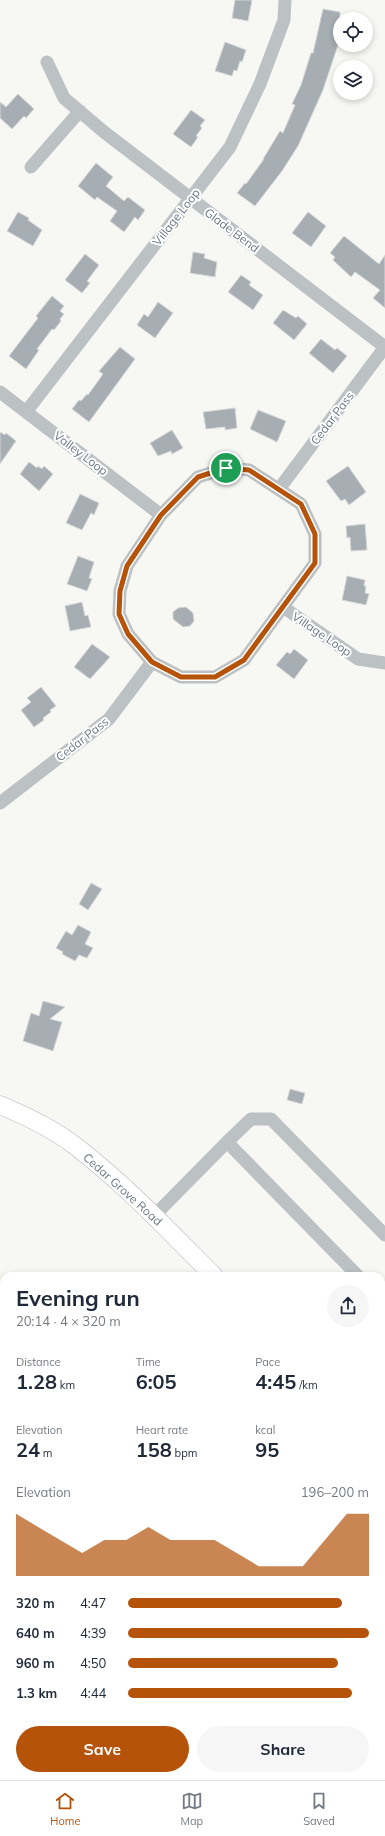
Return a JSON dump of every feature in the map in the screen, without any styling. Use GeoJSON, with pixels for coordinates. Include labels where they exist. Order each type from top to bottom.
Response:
{"type":"FeatureCollection","features":[{"type":"Feature","properties":{"kind":"main road","name":"Cedar Grove Road"},"geometry":{"type":"LineString","coordinates":[[0,1104],[35,1121],[73,1145],[115,1178],[210,1272]]}},
{"type":"Feature","properties":{"kind":"street","name":"Village Loop"},"geometry":{"type":"LineString","coordinates":[[26,412],[230,147],[260,84],[284,20],[285,0]]}},
{"type":"Feature","properties":{"kind":"street","name":"Glade Bend"},"geometry":{"type":"LineString","coordinates":[[47,62],[64,98],[104,132],[385,347]]}},
{"type":"Feature","properties":{"kind":"street"},"geometry":{"type":"LineString","coordinates":[[31,167],[80,111]]}},
{"type":"Feature","properties":{"kind":"street","name":"Cedar Pass"},"geometry":{"type":"LineString","coordinates":[[279,490],[385,347]]}},
{"type":"Feature","properties":{"kind":"street","name":"Valley Loop"},"geometry":{"type":"LineString","coordinates":[[0,392],[161,515]]}},
{"type":"Feature","properties":{"kind":"street"},"geometry":{"type":"LineString","coordinates":[[226,468],[249,470],[279,490],[301,504],[315,534],[315,563],[244,660],[215,677],[181,677],[152,662],[128,634],[119,614],[120,591],[127,566],[161,515],[198,477],[226,468]]}},
{"type":"Feature","properties":{"kind":"street","name":"Village Loop"},"geometry":{"type":"LineString","coordinates":[[283,607],[358,658],[385,663]]}},
{"type":"Feature","properties":{"kind":"street","name":"Cedar Pass"},"geometry":{"type":"LineString","coordinates":[[0,803],[109,719],[152,662]]}},
{"type":"Feature","properties":{"kind":"street"},"geometry":{"type":"LineString","coordinates":[[154,1216],[251,1119],[271,1120],[385,1235]]}},
{"type":"Feature","properties":{"kind":"street"},"geometry":{"type":"LineString","coordinates":[[227,1142],[354,1272]]}},
{"type":"Feature","properties":{"kind":"building"},"geometry":{"type":"Polygon","coordinates":[[[235,0],[252,0],[248,21],[232,18],[235,0]]]}},
{"type":"Feature","properties":{"kind":"building"},"geometry":{"type":"Polygon","coordinates":[[[323,9],[340,12],[333,12],[333,52],[336,52],[323,90],[298,146],[282,171],[255,206],[237,193],[245,183],[246,184],[264,159],[280,131],[283,133],[295,105],[292,104],[301,85],[311,53],[313,53],[323,9]]]}},
{"type":"Feature","properties":{"kind":"building"},"geometry":{"type":"Polygon","coordinates":[[[225,42],[246,50],[242,62],[240,61],[237,71],[234,70],[232,76],[215,71],[225,42]]]}},
{"type":"Feature","properties":{"kind":"building"},"geometry":{"type":"Polygon","coordinates":[[[18,94],[34,109],[26,118],[24,116],[12,129],[0,118],[0,102],[6,107],[18,94]]]}},
{"type":"Feature","properties":{"kind":"building"},"geometry":{"type":"Polygon","coordinates":[[[191,110],[205,120],[200,126],[202,128],[191,147],[173,134],[191,110]]]}},
{"type":"Feature","properties":{"kind":"building"},"geometry":{"type":"Polygon","coordinates":[[[96,163],[113,177],[106,186],[124,201],[128,197],[145,210],[138,220],[135,217],[124,232],[110,221],[117,211],[97,197],[95,200],[78,186],[96,163]]]}},
{"type":"Feature","properties":{"kind":"building"},"geometry":{"type":"Polygon","coordinates":[[[18,212],[29,218],[28,220],[42,230],[33,246],[7,231],[18,212]]]}},
{"type":"Feature","properties":{"kind":"building"},"geometry":{"type":"Polygon","coordinates":[[[308,212],[326,226],[311,247],[292,233],[308,212]]]}},
{"type":"Feature","properties":{"kind":"building"},"geometry":{"type":"Polygon","coordinates":[[[344,236],[379,264],[385,255],[385,308],[373,298],[380,290],[355,272],[351,277],[333,260],[335,257],[330,253],[344,236]]]}},
{"type":"Feature","properties":{"kind":"building"},"geometry":{"type":"Polygon","coordinates":[[[193,252],[205,254],[204,258],[217,262],[215,277],[190,273],[193,252]]]}},
{"type":"Feature","properties":{"kind":"building"},"geometry":{"type":"Polygon","coordinates":[[[85,254],[99,265],[87,281],[90,283],[82,293],[65,280],[85,254]]]}},
{"type":"Feature","properties":{"kind":"building"},"geometry":{"type":"Polygon","coordinates":[[[241,275],[251,282],[249,285],[263,295],[253,310],[228,292],[241,275]]]}},
{"type":"Feature","properties":{"kind":"building"},"geometry":{"type":"Polygon","coordinates":[[[52,296],[64,306],[60,311],[64,314],[60,319],[61,321],[54,330],[52,329],[37,349],[39,350],[26,369],[9,356],[38,318],[36,316],[52,296]]]}},
{"type":"Feature","properties":{"kind":"building"},"geometry":{"type":"Polygon","coordinates":[[[158,302],[173,313],[155,338],[137,325],[144,314],[148,317],[158,302]]]}},
{"type":"Feature","properties":{"kind":"building"},"geometry":{"type":"Polygon","coordinates":[[[283,310],[296,318],[298,316],[307,324],[294,340],[273,323],[283,310]]]}},
{"type":"Feature","properties":{"kind":"building"},"geometry":{"type":"Polygon","coordinates":[[[321,339],[335,350],[337,348],[347,356],[333,373],[309,353],[321,339]]]}},
{"type":"Feature","properties":{"kind":"building"},"geometry":{"type":"Polygon","coordinates":[[[120,347],[135,359],[89,422],[72,409],[79,400],[81,401],[87,394],[88,395],[103,374],[99,371],[120,347]]]}},
{"type":"Feature","properties":{"kind":"building"},"geometry":{"type":"Polygon","coordinates":[[[235,408],[237,428],[225,430],[225,427],[206,429],[203,412],[235,408]]]}},
{"type":"Feature","properties":{"kind":"building"},"geometry":{"type":"Polygon","coordinates":[[[258,410],[286,421],[277,442],[250,429],[258,410]]]}},
{"type":"Feature","properties":{"kind":"building"},"geometry":{"type":"Polygon","coordinates":[[[172,430],[183,448],[172,454],[171,451],[158,456],[150,443],[172,430]]]}},
{"type":"Feature","properties":{"kind":"building"},"geometry":{"type":"Polygon","coordinates":[[[0,432],[5,435],[6,433],[16,441],[0,464],[0,432]]]}},
{"type":"Feature","properties":{"kind":"building"},"geometry":{"type":"Polygon","coordinates":[[[29,462],[37,468],[38,466],[42,469],[44,466],[53,474],[39,491],[20,474],[29,462]]]}},
{"type":"Feature","properties":{"kind":"building"},"geometry":{"type":"Polygon","coordinates":[[[348,466],[366,492],[349,505],[345,499],[341,501],[326,481],[348,466]]]}},
{"type":"Feature","properties":{"kind":"building"},"geometry":{"type":"Polygon","coordinates":[[[80,494],[99,503],[94,515],[91,513],[82,530],[66,523],[80,494]]]}},
{"type":"Feature","properties":{"kind":"building"},"geometry":{"type":"Polygon","coordinates":[[[365,524],[367,550],[351,551],[350,537],[347,538],[346,526],[365,524]]]}},
{"type":"Feature","properties":{"kind":"building"},"geometry":{"type":"Polygon","coordinates":[[[78,556],[94,562],[89,578],[92,579],[87,591],[67,584],[78,556]]]}},
{"type":"Feature","properties":{"kind":"building"},"geometry":{"type":"Polygon","coordinates":[[[347,576],[365,580],[365,593],[369,594],[366,605],[342,600],[347,576]]]}},
{"type":"Feature","properties":{"kind":"building"},"geometry":{"type":"Polygon","coordinates":[[[82,602],[85,616],[88,615],[91,627],[70,631],[65,606],[82,602]]]}},
{"type":"Feature","properties":{"kind":"building"},"geometry":{"type":"Polygon","coordinates":[[[186,607],[193,613],[194,621],[190,626],[183,627],[173,619],[173,612],[178,608],[186,607]]]}},
{"type":"Feature","properties":{"kind":"building"},"geometry":{"type":"Polygon","coordinates":[[[92,644],[110,657],[90,679],[74,667],[92,644]]]}},
{"type":"Feature","properties":{"kind":"building"},"geometry":{"type":"Polygon","coordinates":[[[294,649],[308,660],[294,679],[276,665],[287,652],[290,654],[294,649]]]}},
{"type":"Feature","properties":{"kind":"building"},"geometry":{"type":"Polygon","coordinates":[[[41,687],[56,706],[43,718],[44,720],[34,727],[21,710],[31,702],[27,698],[41,687]]]}},
{"type":"Feature","properties":{"kind":"building"},"geometry":{"type":"Polygon","coordinates":[[[91,883],[102,889],[88,910],[79,904],[91,883]]]}},
{"type":"Feature","properties":{"kind":"building"},"geometry":{"type":"Polygon","coordinates":[[[78,925],[91,932],[85,944],[93,948],[87,958],[79,955],[75,961],[62,954],[63,952],[56,948],[66,931],[72,935],[78,925]]]}},
{"type":"Feature","properties":{"kind":"building"},"geometry":{"type":"Polygon","coordinates":[[[43,1001],[65,1007],[50,1019],[62,1022],[53,1051],[23,1041],[31,1013],[39,1016],[43,1001]]]}},
{"type":"Feature","properties":{"kind":"building"},"geometry":{"type":"Polygon","coordinates":[[[290,1089],[305,1093],[302,1104],[287,1100],[290,1089]]]}},
{"type":"Feature","properties":{"kind":"route"},"geometry":{"type":"LineString","coordinates":[[226,468],[249,470],[301,504],[315,534],[315,563],[244,660],[215,677],[181,677],[152,662],[128,634],[119,614],[120,591],[127,566],[161,515],[198,477],[226,468]]}}]}
